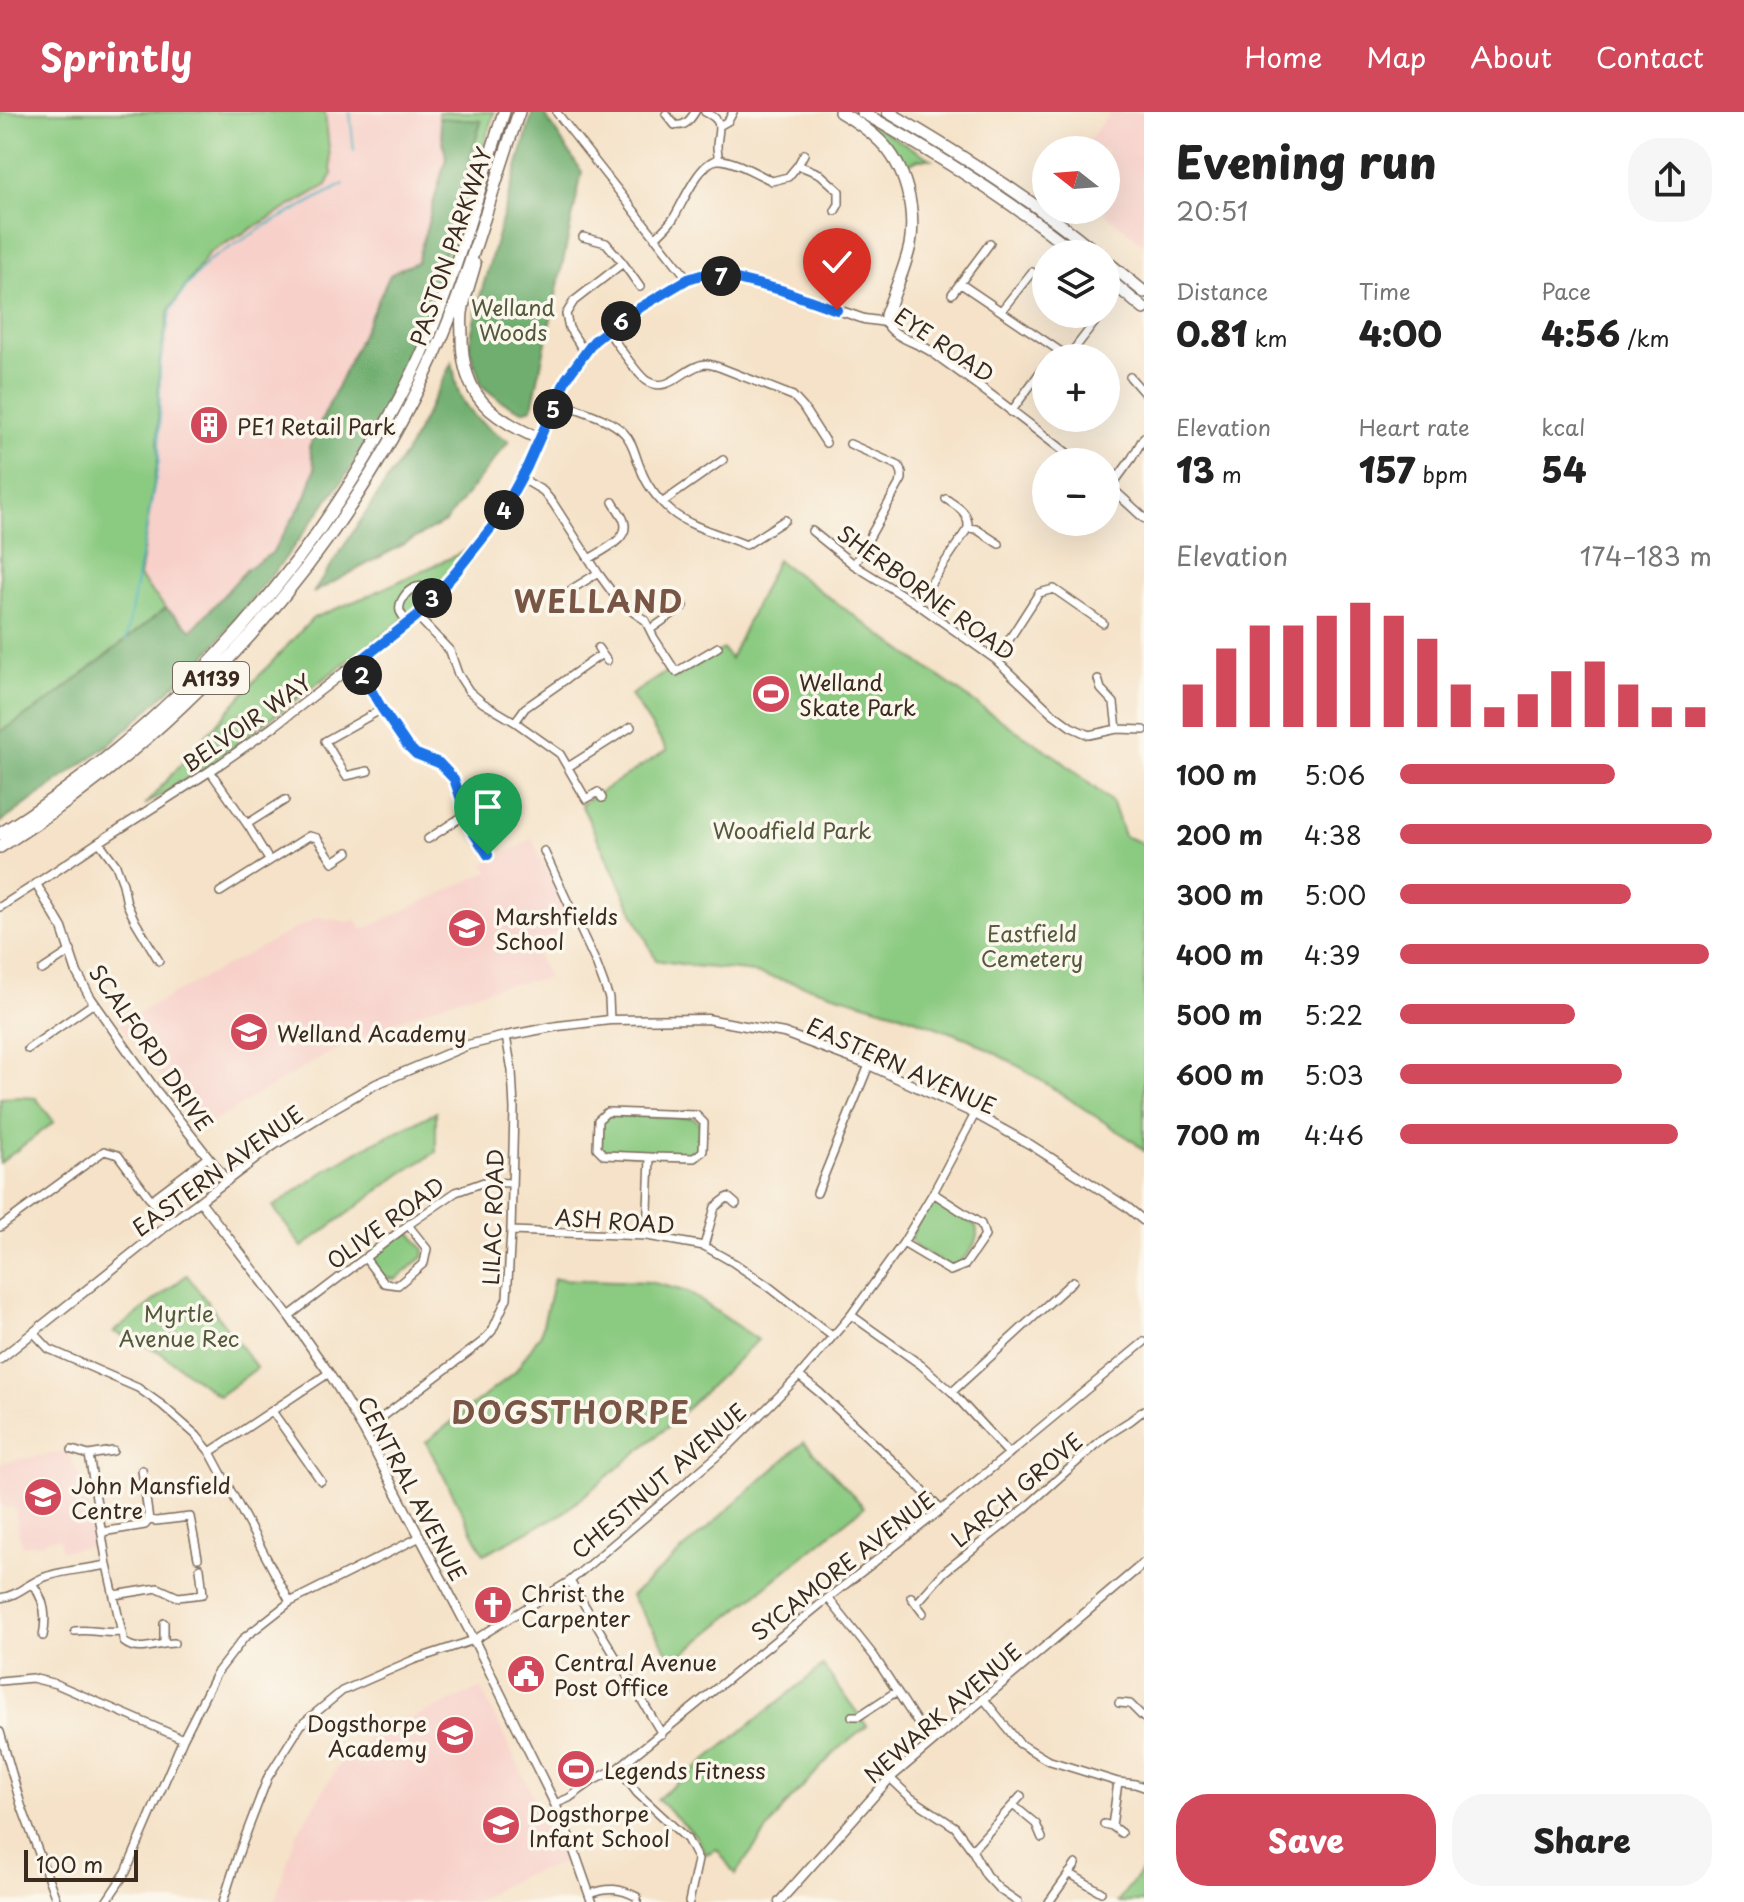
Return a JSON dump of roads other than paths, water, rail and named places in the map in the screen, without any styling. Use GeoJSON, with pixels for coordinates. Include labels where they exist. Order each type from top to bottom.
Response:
{"type":"FeatureCollection","features":[{"type":"Feature","properties":{"kind":"highway","name":"PASTON PARKWAY"},"geometry":{"type":"LineString","coordinates":[[0,834],[93,768],[172,701],[246,623],[316,535],[397,404],[422,352],[462,245],[504,112]]}},
{"type":"Feature","properties":{"kind":"highway","name":"PASTON PARKWAY"},"geometry":{"type":"LineString","coordinates":[[0,847],[101,776],[158,729],[246,640],[310,562],[370,473],[433,357],[456,299],[519,112]]}},
{"type":"Feature","properties":{"kind":"highway"},"geometry":{"type":"LineString","coordinates":[[840,112],[882,142],[898,166],[910,205],[912,229],[909,248],[886,322]]}},
{"type":"Feature","properties":{"kind":"highway"},"geometry":{"type":"LineString","coordinates":[[862,112],[949,163],[1058,240]]}},
{"type":"Feature","properties":{"kind":"highway"},"geometry":{"type":"LineString","coordinates":[[888,112],[958,153],[1082,240]]}},
{"type":"Feature","properties":{"kind":"highway"},"geometry":{"type":"LineString","coordinates":[[486,209],[462,313],[462,358],[469,382],[484,405],[506,422],[540,439]]}},
{"type":"Feature","properties":{"kind":"highway"},"geometry":{"type":"LineString","coordinates":[[1120,272],[1144,292]]}},
{"type":"Feature","properties":{"kind":"highway"},"geometry":{"type":"LineString","coordinates":[[1120,289],[1144,309]]}},
{"type":"Feature","properties":{"kind":"street"},"geometry":{"type":"LineString","coordinates":[[666,114],[675,125],[680,126],[695,112]]}},
{"type":"Feature","properties":{"kind":"street"},"geometry":{"type":"LineString","coordinates":[[705,112],[715,117],[719,126],[719,160]]}},
{"type":"Feature","properties":{"kind":"street"},"geometry":{"type":"LineString","coordinates":[[719,126],[728,121],[733,112]]}},
{"type":"Feature","properties":{"kind":"street"},"geometry":{"type":"LineString","coordinates":[[557,113],[562,126],[688,279]]}},
{"type":"Feature","properties":{"kind":"street"},"geometry":{"type":"LineString","coordinates":[[655,238],[671,223],[708,163],[719,160],[738,165],[772,181],[788,177],[804,154]]}},
{"type":"Feature","properties":{"kind":"street"},"geometry":{"type":"LineString","coordinates":[[798,165],[820,174],[839,191],[837,208],[849,208]]}},
{"type":"Feature","properties":{"kind":"street"},"geometry":{"type":"LineString","coordinates":[[583,237],[606,243],[640,287]]}},
{"type":"Feature","properties":{"kind":"street"},"geometry":{"type":"LineString","coordinates":[[952,294],[990,243]]}},
{"type":"Feature","properties":{"kind":"street"},"geometry":{"type":"LineString","coordinates":[[585,353],[569,328],[566,314],[574,301],[623,263]]}},
{"type":"Feature","properties":{"kind":"street"},"geometry":{"type":"LineString","coordinates":[[1001,311],[1032,272]]}},
{"type":"Feature","properties":{"kind":"street","name":"EYE ROAD"},"geometry":{"type":"LineString","coordinates":[[688,279],[701,275],[733,278],[781,290],[864,319],[886,322],[895,332],[930,350],[1059,448]]}},
{"type":"Feature","properties":{"kind":"street","name":"BELVOIR WAY"},"geometry":{"type":"LineString","coordinates":[[0,907],[210,771],[417,616],[499,518],[540,439],[566,379],[585,353],[607,330],[688,279]]}},
{"type":"Feature","properties":{"kind":"street"},"geometry":{"type":"LineString","coordinates":[[961,284],[1050,344]]}},
{"type":"Feature","properties":{"kind":"street"},"geometry":{"type":"LineString","coordinates":[[607,330],[646,381],[668,384],[706,364],[719,367],[793,396],[826,443]]}},
{"type":"Feature","properties":{"kind":"street"},"geometry":{"type":"LineString","coordinates":[[1130,377],[1144,393]]}},
{"type":"Feature","properties":{"kind":"street"},"geometry":{"type":"LineString","coordinates":[[1011,412],[1032,383]]}},
{"type":"Feature","properties":{"kind":"street"},"geometry":{"type":"LineString","coordinates":[[557,401],[612,424],[625,434],[652,492],[673,513],[692,524],[746,545],[785,520]]}},
{"type":"Feature","properties":{"kind":"street"},"geometry":{"type":"LineString","coordinates":[[1120,472],[1144,437]]}},
{"type":"Feature","properties":{"kind":"street"},"geometry":{"type":"LineString","coordinates":[[850,444],[899,466],[902,473],[902,479],[854,565]]}},
{"type":"Feature","properties":{"kind":"street"},"geometry":{"type":"LineString","coordinates":[[663,502],[723,460]]}},
{"type":"Feature","properties":{"kind":"street"},"geometry":{"type":"LineString","coordinates":[[521,478],[543,491],[553,503],[620,603],[645,620],[676,672],[718,647]]}},
{"type":"Feature","properties":{"kind":"street"},"geometry":{"type":"LineString","coordinates":[[1120,495],[1144,518]]}},
{"type":"Feature","properties":{"kind":"street"},"geometry":{"type":"LineString","coordinates":[[917,604],[968,528],[966,514],[946,499]]}},
{"type":"Feature","properties":{"kind":"street"},"geometry":{"type":"LineString","coordinates":[[589,559],[622,537],[626,528],[613,502]]}},
{"type":"Feature","properties":{"kind":"street"},"geometry":{"type":"LineString","coordinates":[[968,528],[976,529],[999,544]]}},
{"type":"Feature","properties":{"kind":"street","name":"SHERBORNE ROAD"},"geometry":{"type":"LineString","coordinates":[[812,531],[854,565],[917,604],[996,660],[1071,727],[1089,735],[1117,729],[1144,730]]}},
{"type":"Feature","properties":{"kind":"street"},"geometry":{"type":"LineString","coordinates":[[572,589],[598,573]]}},
{"type":"Feature","properties":{"kind":"street"},"geometry":{"type":"LineString","coordinates":[[409,623],[400,612],[402,599],[413,588],[420,586],[428,589],[432,598]]}},
{"type":"Feature","properties":{"kind":"street"},"geometry":{"type":"LineString","coordinates":[[996,660],[1039,593],[1054,589],[1103,623]]}},
{"type":"Feature","properties":{"kind":"street"},"geometry":{"type":"LineString","coordinates":[[651,629],[684,606]]}},
{"type":"Feature","properties":{"kind":"street"},"geometry":{"type":"LineString","coordinates":[[417,616],[450,651],[458,674],[469,691],[560,754],[586,799],[598,792],[602,798]]}},
{"type":"Feature","properties":{"kind":"street"},"geometry":{"type":"LineString","coordinates":[[515,722],[525,708],[602,654]]}},
{"type":"Feature","properties":{"kind":"street"},"geometry":{"type":"LineString","coordinates":[[356,664],[382,709],[413,751],[439,763],[454,779],[471,829],[488,855]]}},
{"type":"Feature","properties":{"kind":"street"},"geometry":{"type":"LineString","coordinates":[[1098,679],[1101,689],[1114,703],[1117,729]]}},
{"type":"Feature","properties":{"kind":"street"},"geometry":{"type":"LineString","coordinates":[[368,771],[346,776],[325,741],[382,709]]}},
{"type":"Feature","properties":{"kind":"street"},"geometry":{"type":"LineString","coordinates":[[568,767],[631,727]]}},
{"type":"Feature","properties":{"kind":"street"},"geometry":{"type":"LineString","coordinates":[[210,771],[269,860]]}},
{"type":"Feature","properties":{"kind":"street"},"geometry":{"type":"LineString","coordinates":[[247,824],[285,800]]}},
{"type":"Feature","properties":{"kind":"street"},"geometry":{"type":"LineString","coordinates":[[428,839],[499,804]]}},
{"type":"Feature","properties":{"kind":"street"},"geometry":{"type":"LineString","coordinates":[[220,892],[309,836],[317,838],[333,862],[348,852]]}},
{"type":"Feature","properties":{"kind":"street"},"geometry":{"type":"LineString","coordinates":[[99,842],[116,865],[127,904],[159,961]]}},
{"type":"Feature","properties":{"kind":"street"},"geometry":{"type":"LineString","coordinates":[[544,851],[596,963],[609,998],[610,1020]]}},
{"type":"Feature","properties":{"kind":"street","name":"SCALFORD DRIVE"},"geometry":{"type":"LineString","coordinates":[[36,884],[62,928],[77,973],[94,1003],[157,1092],[227,1181]]}},
{"type":"Feature","properties":{"kind":"street"},"geometry":{"type":"LineString","coordinates":[[42,970],[71,951]]}},
{"type":"Feature","properties":{"kind":"street"},"geometry":{"type":"LineString","coordinates":[[28,1049],[94,1003]]}},
{"type":"Feature","properties":{"kind":"street","name":"EASTERN AVENUE"},"geometry":{"type":"LineString","coordinates":[[0,1359],[274,1145],[376,1084],[468,1045],[558,1026],[610,1020],[707,1019],[784,1033],[869,1065],[975,1114],[1031,1145],[1144,1221]]}},
{"type":"Feature","properties":{"kind":"street","name":"LILAC ROAD"},"geometry":{"type":"LineString","coordinates":[[364,1431],[482,1342],[492,1331],[507,1298],[514,1109],[506,1036]]}},
{"type":"Feature","properties":{"kind":"street"},"geometry":{"type":"LineString","coordinates":[[817,1193],[869,1065]]}},
{"type":"Feature","properties":{"kind":"street"},"geometry":{"type":"LineString","coordinates":[[607,1112],[696,1115],[704,1123],[703,1151],[694,1158],[650,1157],[604,1155],[597,1148],[598,1120],[607,1112]]}},
{"type":"Feature","properties":{"kind":"street","name":"CHESTNUT AVENUE"},"geometry":{"type":"LineString","coordinates":[[223,1902],[268,1777],[301,1725],[342,1691],[413,1660],[474,1640],[570,1581],[730,1445],[799,1376],[851,1315],[903,1243],[975,1114]]}},
{"type":"Feature","properties":{"kind":"street"},"geometry":{"type":"LineString","coordinates":[[0,1227],[104,1151],[118,1155],[169,1224]]}},
{"type":"Feature","properties":{"kind":"street"},"geometry":{"type":"LineString","coordinates":[[151,1200],[208,1157]]}},
{"type":"Feature","properties":{"kind":"street"},"geometry":{"type":"LineString","coordinates":[[647,1236],[650,1157]]}},
{"type":"Feature","properties":{"kind":"street","name":"OLIVE ROAD"},"geometry":{"type":"LineString","coordinates":[[289,1316],[408,1225],[462,1189],[484,1182],[511,1183]]}},
{"type":"Feature","properties":{"kind":"street"},"geometry":{"type":"LineString","coordinates":[[903,1243],[950,1271],[965,1265],[985,1236],[981,1224],[933,1193]]}},
{"type":"Feature","properties":{"kind":"street"},"geometry":{"type":"LineString","coordinates":[[704,1246],[715,1207],[728,1197],[736,1204]]}},
{"type":"Feature","properties":{"kind":"street","name":"CENTRAL AVENUE"},"geometry":{"type":"LineString","coordinates":[[201,1202],[289,1316],[364,1431],[474,1640],[555,1804],[591,1898]]}},
{"type":"Feature","properties":{"kind":"street"},"geometry":{"type":"LineString","coordinates":[[365,1258],[384,1283],[398,1285],[424,1263],[427,1249],[408,1225]]}},
{"type":"Feature","properties":{"kind":"street","name":"ASH ROAD"},"geometry":{"type":"LineString","coordinates":[[511,1231],[647,1236],[704,1246],[768,1286],[832,1336]]}},
{"type":"Feature","properties":{"kind":"street"},"geometry":{"type":"LineString","coordinates":[[952,1392],[1073,1281]]}},
{"type":"Feature","properties":{"kind":"street"},"geometry":{"type":"LineString","coordinates":[[851,1315],[921,1365],[952,1392],[1009,1454]]}},
{"type":"Feature","properties":{"kind":"street"},"geometry":{"type":"LineString","coordinates":[[34,1333],[49,1349],[138,1388],[196,1435],[210,1452],[290,1602]]}},
{"type":"Feature","properties":{"kind":"street","name":"SYCAMORE AVENUE"},"geometry":{"type":"LineString","coordinates":[[555,1804],[618,1768],[662,1734],[1144,1342]]}},
{"type":"Feature","properties":{"kind":"street"},"geometry":{"type":"LineString","coordinates":[[210,1452],[329,1373]]}},
{"type":"Feature","properties":{"kind":"street"},"geometry":{"type":"LineString","coordinates":[[799,1376],[905,1472],[941,1510]]}},
{"type":"Feature","properties":{"kind":"street","name":"LARCH GROVE"},"geometry":{"type":"LineString","coordinates":[[923,1613],[914,1600],[944,1572],[1024,1509],[1106,1436],[1144,1410]]}},
{"type":"Feature","properties":{"kind":"street"},"geometry":{"type":"LineString","coordinates":[[272,1411],[321,1481]]}},
{"type":"Feature","properties":{"kind":"street"},"geometry":{"type":"LineString","coordinates":[[72,1450],[89,1455],[113,1451]]}},
{"type":"Feature","properties":{"kind":"street"},"geometry":{"type":"LineString","coordinates":[[89,1455],[107,1565],[124,1642],[137,1649],[174,1643]]}},
{"type":"Feature","properties":{"kind":"street"},"geometry":{"type":"LineString","coordinates":[[1076,1461],[1083,1470]]}},
{"type":"Feature","properties":{"kind":"street"},"geometry":{"type":"LineString","coordinates":[[102,1532],[145,1525],[149,1520],[142,1470]]}},
{"type":"Feature","properties":{"kind":"street"},"geometry":{"type":"LineString","coordinates":[[149,1520],[190,1517],[198,1558]]}},
{"type":"Feature","properties":{"kind":"street"},"geometry":{"type":"LineString","coordinates":[[106,1902],[126,1872],[183,1739],[216,1674],[244,1638],[290,1602],[420,1537]]}},
{"type":"Feature","properties":{"kind":"street","name":"NEWARK AVENUE"},"geometry":{"type":"LineString","coordinates":[[779,1902],[890,1778],[1144,1563]]}},
{"type":"Feature","properties":{"kind":"street"},"geometry":{"type":"LineString","coordinates":[[0,1598],[49,1576],[107,1565]]}},
{"type":"Feature","properties":{"kind":"street"},"geometry":{"type":"LineString","coordinates":[[115,1595],[158,1588],[178,1597],[203,1594],[200,1568]]}},
{"type":"Feature","properties":{"kind":"street"},"geometry":{"type":"LineString","coordinates":[[570,1581],[662,1734]]}},
{"type":"Feature","properties":{"kind":"street"},"geometry":{"type":"LineString","coordinates":[[32,1584],[41,1597],[45,1625],[43,1636]]}},
{"type":"Feature","properties":{"kind":"street"},"geometry":{"type":"LineString","coordinates":[[828,1598],[874,1656],[930,1742]]}},
{"type":"Feature","properties":{"kind":"street"},"geometry":{"type":"LineString","coordinates":[[164,1623],[164,1643]]}},
{"type":"Feature","properties":{"kind":"street"},"geometry":{"type":"LineString","coordinates":[[75,1631],[121,1632]]}},
{"type":"Feature","properties":{"kind":"street"},"geometry":{"type":"LineString","coordinates":[[0,1681],[32,1678],[56,1684],[183,1739]]}},
{"type":"Feature","properties":{"kind":"street"},"geometry":{"type":"LineString","coordinates":[[852,1716],[859,1716],[897,1691]]}},
{"type":"Feature","properties":{"kind":"street"},"geometry":{"type":"LineString","coordinates":[[983,1698],[1019,1743],[1047,1760],[1144,1787]]}},
{"type":"Feature","properties":{"kind":"street"},"geometry":{"type":"LineString","coordinates":[[1119,1703],[1130,1704],[1144,1718]]}},
{"type":"Feature","properties":{"kind":"street"},"geometry":{"type":"LineString","coordinates":[[0,1732],[21,1805],[57,1902]]}},
{"type":"Feature","properties":{"kind":"street"},"geometry":{"type":"LineString","coordinates":[[618,1768],[637,1793],[687,1839],[698,1860],[689,1902]]}},
{"type":"Feature","properties":{"kind":"street"},"geometry":{"type":"LineString","coordinates":[[890,1778],[911,1798],[955,1827],[986,1875],[1018,1902]]}},
{"type":"Feature","properties":{"kind":"street"},"geometry":{"type":"LineString","coordinates":[[1118,1782],[1108,1825],[1121,1833]]}},
{"type":"Feature","properties":{"kind":"street"},"geometry":{"type":"LineString","coordinates":[[972,1850],[1021,1796]]}},
{"type":"Feature","properties":{"kind":"street"},"geometry":{"type":"LineString","coordinates":[[1013,1805],[1036,1824],[1042,1838]]}},
{"type":"Feature","properties":{"kind":"street"},"geometry":{"type":"LineString","coordinates":[[1049,1902],[1076,1864]]}},
{"type":"Feature","properties":{"kind":"street"},"geometry":{"type":"LineString","coordinates":[[1069,1873],[1101,1892]]}},
{"type":"Feature","properties":{"kind":"street"},"geometry":{"type":"LineString","coordinates":[[591,1898],[598,1891],[622,1889],[637,1897],[637,1902]]}},
{"type":"Feature","properties":{"kind":"waterway"},"geometry":{"type":"LineString","coordinates":[[350,112],[354,151]]}},
{"type":"Feature","properties":{"kind":"waterway"},"geometry":{"type":"LineString","coordinates":[[126,640],[159,460],[160,365],[171,310],[208,261],[344,184]]}},
{"type":"Feature","properties":{"kind":"place","name":"PE1 Retail Park"},"geometry":{"type":"Point","coordinates":[209,425]}},
{"type":"Feature","properties":{"kind":"place","name":"Welland Skate Park"},"geometry":{"type":"Point","coordinates":[771,694]}},
{"type":"Feature","properties":{"kind":"place","name":"Marshfields School"},"geometry":{"type":"Point","coordinates":[467,928]}},
{"type":"Feature","properties":{"kind":"place","name":"Welland Academy"},"geometry":{"type":"Point","coordinates":[249,1032]}},
{"type":"Feature","properties":{"kind":"place","name":"John Mansfield Centre"},"geometry":{"type":"Point","coordinates":[43,1497]}},
{"type":"Feature","properties":{"kind":"place","name":"Christ the Carpenter"},"geometry":{"type":"Point","coordinates":[493,1605]}},
{"type":"Feature","properties":{"kind":"place","name":"Central Avenue Post Office"},"geometry":{"type":"Point","coordinates":[526,1674]}},
{"type":"Feature","properties":{"kind":"place","name":"Dogsthorpe Academy"},"geometry":{"type":"Point","coordinates":[455,1735]}},
{"type":"Feature","properties":{"kind":"place","name":"Legends Fitness"},"geometry":{"type":"Point","coordinates":[576,1769]}},
{"type":"Feature","properties":{"kind":"place","name":"Dogsthorpe Infant School"},"geometry":{"type":"Point","coordinates":[501,1825]}},
{"type":"Feature","properties":{"kind":"district","name":"WELLAND"},"geometry":{"type":"Point","coordinates":[599,600]}},
{"type":"Feature","properties":{"kind":"district","name":"DOGSTHORPE"},"geometry":{"type":"Point","coordinates":[571,1411]}},
{"type":"Feature","properties":{"kind":"park label","name":"Welland Woods"},"geometry":{"type":"Point","coordinates":[513,318]}},
{"type":"Feature","properties":{"kind":"park label","name":"Woodfield Park"},"geometry":{"type":"Point","coordinates":[792,829]}},
{"type":"Feature","properties":{"kind":"park label","name":"Eastfield Cemetery"},"geometry":{"type":"Point","coordinates":[1032,944]}},
{"type":"Feature","properties":{"kind":"park label","name":"Myrtle Avenue Rec"},"geometry":{"type":"Point","coordinates":[179,1324]}}]}
